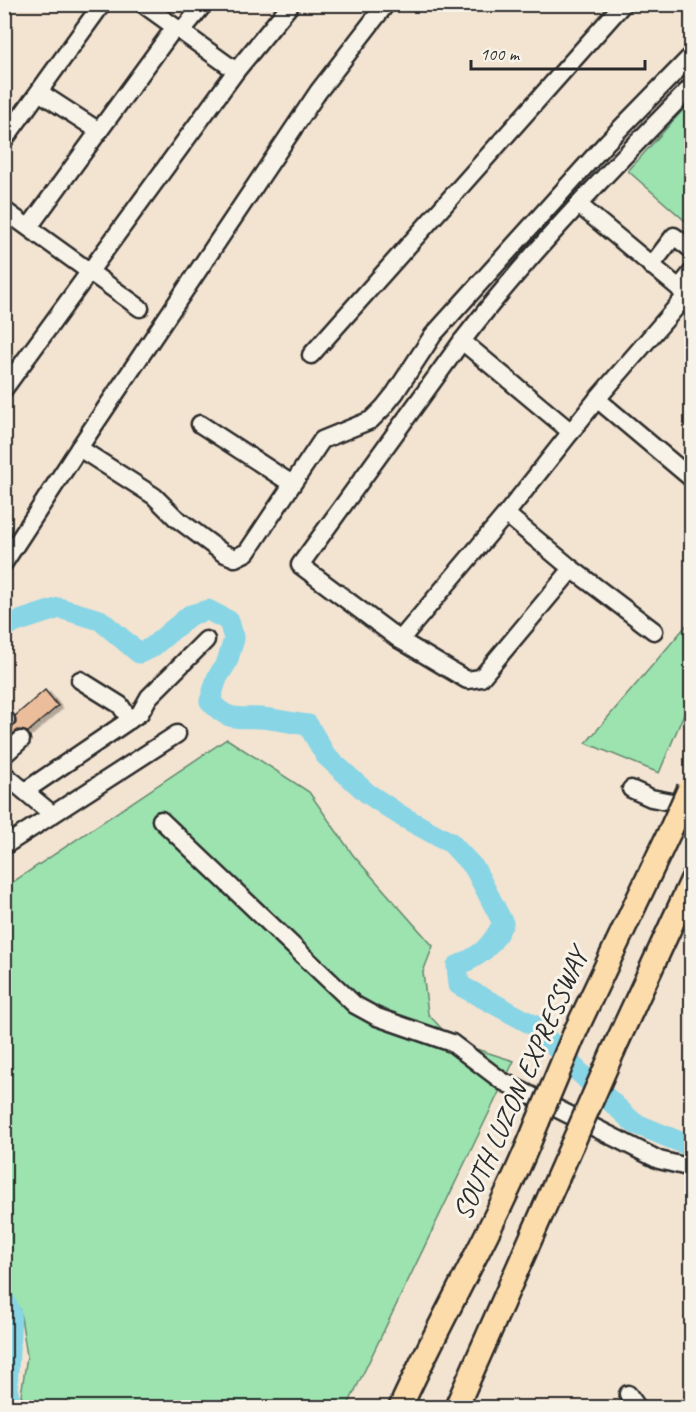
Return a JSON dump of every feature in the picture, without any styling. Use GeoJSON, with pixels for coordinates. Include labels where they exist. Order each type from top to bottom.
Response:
{"type":"FeatureCollection","features":[{"type":"Feature","properties":{"kind":"highway","name":"SOUTH LUZON EXPRESSWAY"},"geometry":{"type":"LineString","coordinates":[[400,1407],[519,1169],[576,1030],[670,831],[691,793]]}},
{"type":"Feature","properties":{"kind":"highway"},"geometry":{"type":"LineString","coordinates":[[456,1407],[614,1049],[692,880]]}},
{"type":"Feature","properties":{"kind":"street"},"geometry":{"type":"LineString","coordinates":[[4,141],[102,4]]}},
{"type":"Feature","properties":{"kind":"street"},"geometry":{"type":"LineString","coordinates":[[143,4],[236,71]]}},
{"type":"Feature","properties":{"kind":"street"},"geometry":{"type":"LineString","coordinates":[[29,227],[99,131],[178,30],[204,4]]}},
{"type":"Feature","properties":{"kind":"street"},"geometry":{"type":"LineString","coordinates":[[4,389],[236,71],[291,4]]}},
{"type":"Feature","properties":{"kind":"street"},"geometry":{"type":"LineString","coordinates":[[4,563],[318,92],[386,4]]}},
{"type":"Feature","properties":{"kind":"street"},"geometry":{"type":"LineString","coordinates":[[311,355],[623,4]]}},
{"type":"Feature","properties":{"kind":"street"},"geometry":{"type":"LineString","coordinates":[[79,448],[154,496],[176,519],[224,553],[236,558],[247,552],[322,440],[371,420],[383,408],[433,335],[607,142],[692,55]]}},
{"type":"Feature","properties":{"kind":"street"},"geometry":{"type":"LineString","coordinates":[[572,569],[481,678],[467,680],[400,640],[300,565],[493,301],[579,205],[692,86]]}},
{"type":"Feature","properties":{"kind":"street"},"geometry":{"type":"LineString","coordinates":[[39,92],[99,131]]}},
{"type":"Feature","properties":{"kind":"street"},"geometry":{"type":"LineString","coordinates":[[400,640],[506,514],[597,399],[686,297],[679,288],[579,205]]}},
{"type":"Feature","properties":{"kind":"street"},"geometry":{"type":"LineString","coordinates":[[4,210],[140,308]]}},
{"type":"Feature","properties":{"kind":"street"},"geometry":{"type":"LineString","coordinates":[[651,266],[674,236],[692,250]]}},
{"type":"Feature","properties":{"kind":"street"},"geometry":{"type":"LineString","coordinates":[[679,288],[692,272]]}},
{"type":"Feature","properties":{"kind":"street"},"geometry":{"type":"LineString","coordinates":[[462,341],[571,432]]}},
{"type":"Feature","properties":{"kind":"street"},"geometry":{"type":"LineString","coordinates":[[597,399],[692,479]]}},
{"type":"Feature","properties":{"kind":"street"},"geometry":{"type":"LineString","coordinates":[[200,424],[292,484]]}},
{"type":"Feature","properties":{"kind":"street"},"geometry":{"type":"LineString","coordinates":[[506,514],[572,569],[654,631]]}},
{"type":"Feature","properties":{"kind":"street"},"geometry":{"type":"LineString","coordinates":[[25,791],[140,713],[149,697],[206,640]]}},
{"type":"Feature","properties":{"kind":"street"},"geometry":{"type":"LineString","coordinates":[[80,680],[120,705],[130,720]]}},
{"type":"Feature","properties":{"kind":"street"},"geometry":{"type":"LineString","coordinates":[[4,846],[177,734]]}},
{"type":"Feature","properties":{"kind":"street"},"geometry":{"type":"LineString","coordinates":[[4,755],[21,740]]}},
{"type":"Feature","properties":{"kind":"street"},"geometry":{"type":"LineString","coordinates":[[4,774],[52,814]]}},
{"type":"Feature","properties":{"kind":"street"},"geometry":{"type":"LineString","coordinates":[[631,789],[651,798],[691,793]]}},
{"type":"Feature","properties":{"kind":"street"},"geometry":{"type":"LineString","coordinates":[[161,820],[355,1005],[377,1017],[452,1043],[502,1081],[659,1160],[692,1168]]}},
{"type":"Feature","properties":{"kind":"green space"},"geometry":{"type":"Polygon","coordinates":[[[691,101],[691,226],[628,171],[691,101]]]}},
{"type":"Feature","properties":{"kind":"green space"},"geometry":{"type":"Polygon","coordinates":[[[691,620],[691,697],[659,773],[586,743],[691,620]]]}},
{"type":"Feature","properties":{"kind":"green space"},"geometry":{"type":"Polygon","coordinates":[[[227,739],[309,792],[353,855],[433,946],[423,972],[428,1014],[454,1042],[514,1061],[347,1407],[25,1407],[21,1395],[27,1356],[20,1310],[4,1282],[4,888],[227,739]]]}},
{"type":"Feature","properties":{"kind":"building"},"geometry":{"type":"Polygon","coordinates":[[[45,690],[58,706],[28,732],[18,730],[4,741],[4,732],[16,723],[15,716],[45,690]]]}},
{"type":"Feature","properties":{"kind":"waterway"},"geometry":{"type":"LineString","coordinates":[[4,626],[59,608],[100,620],[139,653],[151,648],[190,615],[208,610],[229,621],[234,639],[210,701],[216,708],[233,717],[308,725],[326,756],[367,793],[403,817],[451,843],[475,869],[503,923],[485,949],[457,966],[459,985],[535,1026],[579,1072],[634,1123],[692,1147]]}},
{"type":"Feature","properties":{"kind":"waterway"},"geometry":{"type":"LineString","coordinates":[[4,1299],[11,1314],[7,1389],[12,1408]]}}]}
